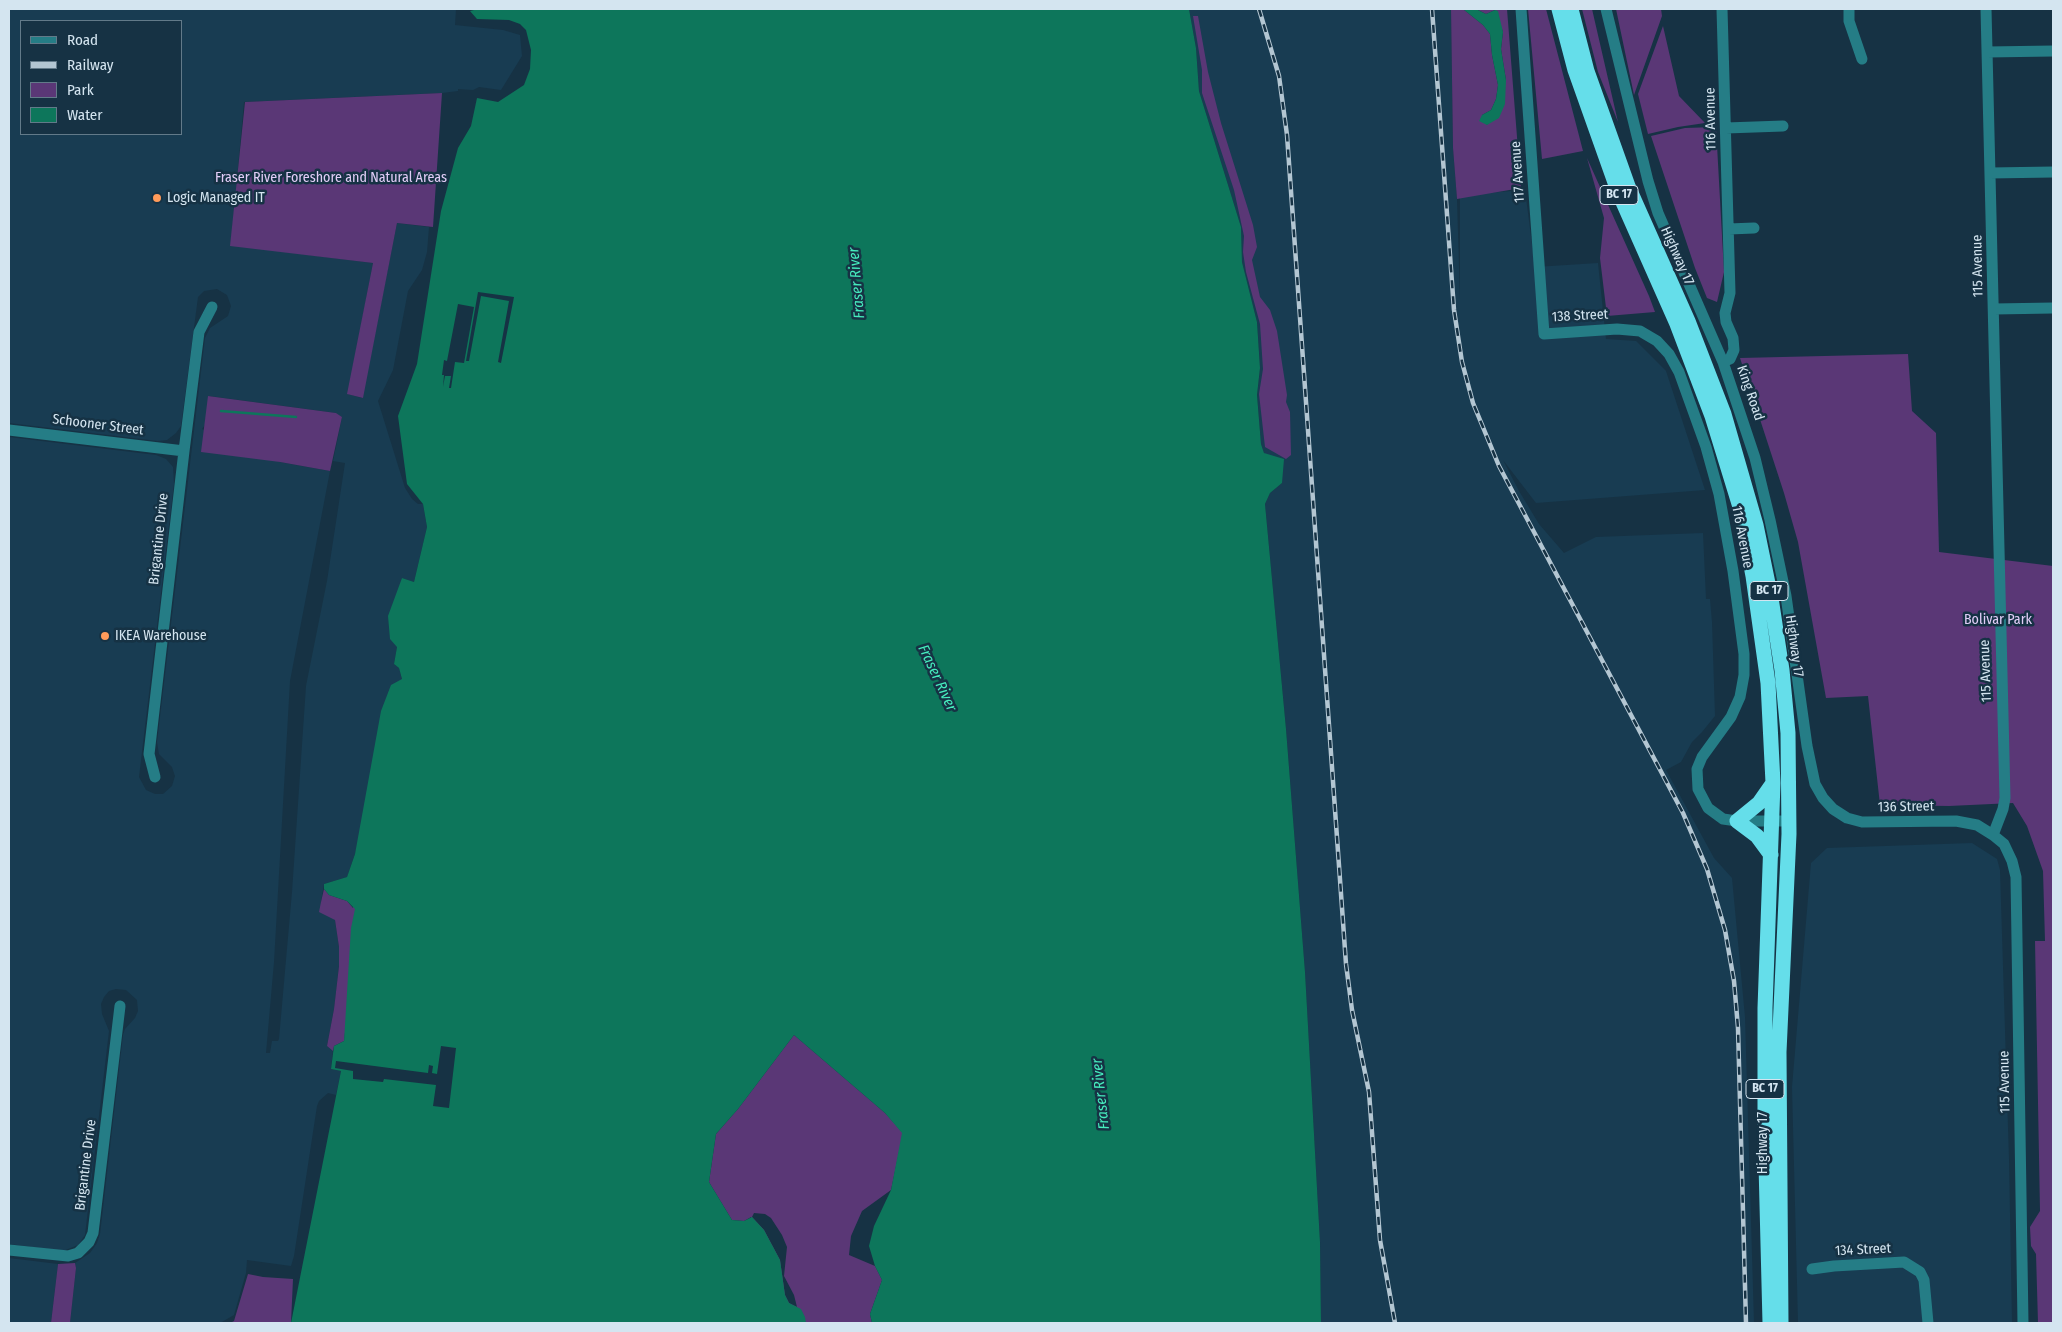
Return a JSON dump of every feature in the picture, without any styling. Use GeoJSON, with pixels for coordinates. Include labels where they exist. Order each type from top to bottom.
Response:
{"type":"FeatureCollection","features":[{"type":"Feature","properties":{"kind":"highway","name":"Highway 17"},"geometry":{"type":"LineString","coordinates":[[1559,9],[1575,70],[1618,191],[1697,374],[1731,473],[1748,545],[1759,612],[1768,692],[1773,783],[1765,1035],[1770,1323]]}},
{"type":"Feature","properties":{"kind":"highway","name":"Highway 17"},"geometry":{"type":"LineString","coordinates":[[1571,9],[1587,71],[1628,186],[1692,329],[1724,414],[1756,524],[1771,598],[1782,670],[1788,733],[1789,821],[1778,1126],[1781,1323]]}},
{"type":"Feature","properties":{"kind":"highway"},"geometry":{"type":"LineString","coordinates":[[1771,855],[1757,836],[1737,821],[1759,802],[1773,783]]}},
{"type":"Feature","properties":{"kind":"street","name":"117 Avenue"},"geometry":{"type":"LineString","coordinates":[[1521,9],[1544,334]]}},
{"type":"Feature","properties":{"kind":"street","name":"King Road"},"geometry":{"type":"LineString","coordinates":[[1606,9],[1648,182],[1658,212],[1723,362],[1752,448],[1786,596],[1811,769],[1815,784],[1823,798]]}},
{"type":"Feature","properties":{"kind":"street","name":"116 Avenue"},"geometry":{"type":"LineString","coordinates":[[1722,9],[1730,292],[1725,313],[1726,322],[1734,338],[1734,350],[1730,359],[1723,362]]}},
{"type":"Feature","properties":{"kind":"street"},"geometry":{"type":"LineString","coordinates":[[1849,9],[1849,20],[1862,59]]}},
{"type":"Feature","properties":{"kind":"street","name":"115 Avenue"},"geometry":{"type":"LineString","coordinates":[[1986,9],[1994,309],[1996,493],[2005,798],[2003,810],[1994,835],[2004,844],[2012,860],[2016,877],[2023,1323]]}},
{"type":"Feature","properties":{"kind":"street"},"geometry":{"type":"LineString","coordinates":[[1987,52],[2053,51]]}},
{"type":"Feature","properties":{"kind":"street"},"geometry":{"type":"LineString","coordinates":[[1726,128],[1782,126]]}},
{"type":"Feature","properties":{"kind":"street"},"geometry":{"type":"LineString","coordinates":[[1990,173],[2053,172]]}},
{"type":"Feature","properties":{"kind":"street"},"geometry":{"type":"LineString","coordinates":[[1729,229],[1754,228]]}},
{"type":"Feature","properties":{"kind":"street","name":"Brigantine Drive"},"geometry":{"type":"LineString","coordinates":[[156,777],[149,754],[184,451],[199,332],[212,307]]}},
{"type":"Feature","properties":{"kind":"street"},"geometry":{"type":"LineString","coordinates":[[1994,309],[2053,308]]}},
{"type":"Feature","properties":{"kind":"street","name":"138 Street"},"geometry":{"type":"LineString","coordinates":[[1544,334],[1617,329]]}},
{"type":"Feature","properties":{"kind":"street","name":"116 Avenue"},"geometry":{"type":"LineString","coordinates":[[1617,329],[1640,331],[1657,341],[1670,354],[1679,372],[1706,446],[1719,494],[1733,571],[1744,654],[1744,675],[1736,707],[1705,751],[1697,769],[1698,789],[1708,808],[1723,819],[1737,821]]}},
{"type":"Feature","properties":{"kind":"street","name":"Schooner Street"},"geometry":{"type":"LineString","coordinates":[[9,430],[184,451]]}},
{"type":"Feature","properties":{"kind":"street","name":"136 Street"},"geometry":{"type":"LineString","coordinates":[[1823,798],[1846,818],[1862,822],[1956,821],[1977,825],[1994,835]]}},
{"type":"Feature","properties":{"kind":"street"},"geometry":{"type":"LineString","coordinates":[[1737,821],[1789,821]]}},
{"type":"Feature","properties":{"kind":"street","name":"Brigantine Drive"},"geometry":{"type":"LineString","coordinates":[[9,1250],[68,1256],[81,1251],[89,1242],[93,1233],[120,1006]]}},
{"type":"Feature","properties":{"kind":"street","name":"134 Street"},"geometry":{"type":"LineString","coordinates":[[1812,1269],[1904,1262],[1920,1272],[1924,1280],[1928,1323]]}},
{"type":"Feature","properties":{"kind":"shaded area"},"geometry":{"type":"Polygon","coordinates":[[[9,9],[456,9],[455,25],[503,30],[520,35],[522,56],[501,90],[479,87],[473,90],[458,89],[458,91],[442,93],[244,102],[231,245],[373,263],[348,394],[362,398],[397,223],[429,227],[427,252],[422,270],[408,291],[393,370],[378,401],[405,488],[412,499],[418,504],[423,504],[427,527],[414,582],[402,578],[394,664],[399,668],[402,679],[355,854],[347,877],[324,884],[321,902],[335,920],[339,947],[339,966],[334,1009],[327,1046],[333,1051],[331,1069],[341,1071],[336,1095],[328,1093],[319,1101],[317,1106],[291,1266],[247,1260],[246,1273],[234,1315],[220,1323],[70,1323],[75,1263],[90,1253],[97,1243],[100,1234],[123,1035],[138,1011],[137,1000],[126,990],[116,989],[109,991],[101,1004],[102,1014],[109,1031],[85,1235],[78,1245],[63,1251],[9,1244],[9,437],[156,455],[166,459],[173,467],[174,484],[139,777],[146,790],[155,794],[163,794],[172,786],[175,776],[172,767],[159,754],[157,742],[205,338],[210,328],[228,316],[231,306],[227,295],[217,289],[204,291],[198,297],[181,426],[167,440],[158,441],[9,423],[9,9]],[[209,396],[205,425],[202,429],[280,462],[330,471],[290,681],[274,962],[266,1053],[270,1053],[272,1041],[278,1041],[279,1039],[292,892],[306,686],[327,581],[345,463],[333,461],[342,417],[336,413],[209,396]]]}},
{"type":"Feature","properties":{"kind":"shaded area"},"geometry":{"type":"Polygon","coordinates":[[[1189,9],[1451,9],[1453,148],[1457,199],[1460,300],[1460,195],[1525,190],[1535,267],[1598,263],[1606,339],[1636,341],[1666,371],[1705,490],[1536,503],[1503,460],[1539,524],[1564,553],[1596,537],[1703,533],[1706,599],[1710,599],[1712,622],[1715,716],[1692,742],[1681,762],[1666,770],[1714,858],[1732,878],[1745,1017],[1754,1323],[1321,1323],[1320,1242],[1305,972],[1286,729],[1265,504],[1270,493],[1282,483],[1264,453],[1261,444],[1257,395],[1260,368],[1257,322],[1242,262],[1241,227],[1199,91],[1196,48],[1189,9]]]}},
{"type":"Feature","properties":{"kind":"shaded area"},"geometry":{"type":"Polygon","coordinates":[[[1972,843],[1997,859],[2000,870],[2012,1323],[1798,1323],[1792,1087],[1811,863],[1827,848],[1972,843]]]}},
{"type":"Feature","properties":{"kind":"shaded area"},"geometry":{"type":"Polygon","coordinates":[[[9,1258],[58,1264],[51,1323],[9,1323],[9,1258]]]}},
{"type":"Feature","properties":{"kind":"green space"},"geometry":{"type":"Polygon","coordinates":[[[1451,9],[1463,9],[1483,25],[1490,34],[1498,85],[1496,99],[1491,110],[1482,115],[1487,125],[1506,80],[1501,49],[1503,32],[1495,10],[1486,14],[1476,9],[1507,9],[1521,188],[1457,199],[1453,148],[1451,9]]]}},
{"type":"Feature","properties":{"kind":"green space"},"geometry":{"type":"Polygon","coordinates":[[[1528,9],[1546,9],[1583,151],[1542,159],[1528,9]]]}},
{"type":"Feature","properties":{"kind":"green space"},"geometry":{"type":"Polygon","coordinates":[[[1582,9],[1592,9],[1618,122],[1598,72],[1582,9]]]}},
{"type":"Feature","properties":{"kind":"green space"},"geometry":{"type":"Polygon","coordinates":[[[1616,9],[1661,9],[1662,16],[1634,95],[1616,9]]]}},
{"type":"Feature","properties":{"kind":"green space"},"geometry":{"type":"Polygon","coordinates":[[[1193,16],[1198,16],[1208,72],[1221,123],[1253,225],[1257,247],[1252,260],[1260,297],[1270,310],[1277,331],[1287,395],[1286,402],[1290,412],[1291,455],[1286,459],[1265,447],[1259,394],[1263,369],[1260,324],[1246,272],[1243,252],[1244,236],[1234,190],[1202,93],[1202,70],[1193,16]]]}},
{"type":"Feature","properties":{"kind":"green space"},"geometry":{"type":"Polygon","coordinates":[[[1663,26],[1679,96],[1705,123],[1648,134],[1638,94],[1663,26]]]}},
{"type":"Feature","properties":{"kind":"green space","name":"Fraser River Foreshore and Natural Areas"},"geometry":{"type":"Polygon","coordinates":[[[442,93],[433,227],[397,223],[363,398],[347,394],[373,263],[230,246],[245,102],[442,93]]]}},
{"type":"Feature","properties":{"kind":"green space"},"geometry":{"type":"Polygon","coordinates":[[[1716,127],[1724,272],[1717,302],[1707,298],[1695,268],[1651,136],[1685,128],[1716,127]]]}},
{"type":"Feature","properties":{"kind":"green space"},"geometry":{"type":"Polygon","coordinates":[[[1587,158],[1655,312],[1607,316],[1600,258],[1604,218],[1587,158]]]}},
{"type":"Feature","properties":{"kind":"green space","name":"Bolivar Park"},"geometry":{"type":"Polygon","coordinates":[[[1908,354],[1912,411],[1936,433],[1939,552],[2053,566],[2053,1323],[2038,1323],[2036,1254],[2031,1246],[2030,1227],[2040,1211],[2035,941],[2045,941],[2043,871],[2027,826],[2013,803],[1949,806],[1880,805],[1868,696],[1826,698],[1798,542],[1740,358],[1908,354]]]}},
{"type":"Feature","properties":{"kind":"green space"},"geometry":{"type":"Polygon","coordinates":[[[208,396],[336,413],[342,417],[330,471],[280,462],[201,452],[208,396]]]}},
{"type":"Feature","properties":{"kind":"green space"},"geometry":{"type":"Polygon","coordinates":[[[365,862],[344,1041],[334,1046],[333,1051],[327,1046],[334,1009],[339,966],[339,947],[335,920],[319,912],[324,889],[329,895],[347,901],[353,908],[365,862]]]}},
{"type":"Feature","properties":{"kind":"green space"},"geometry":{"type":"Polygon","coordinates":[[[794,1035],[885,1113],[903,1133],[891,1190],[862,1211],[851,1236],[849,1255],[875,1266],[882,1280],[870,1314],[872,1323],[777,1323],[751,1217],[744,1221],[732,1220],[709,1182],[716,1134],[738,1109],[794,1035]],[[754,1213],[752,1217],[764,1230],[780,1260],[785,1295],[789,1303],[797,1307],[794,1295],[784,1276],[787,1247],[771,1218],[765,1214],[754,1213]]]}},
{"type":"Feature","properties":{"kind":"green space"},"geometry":{"type":"Polygon","coordinates":[[[75,1263],[70,1323],[51,1323],[58,1264],[75,1263]]]}},
{"type":"Feature","properties":{"kind":"green space"},"geometry":{"type":"Polygon","coordinates":[[[248,1274],[293,1279],[291,1323],[230,1323],[234,1321],[248,1274]]]}},
{"type":"Feature","properties":{"kind":"water","name":"Fraser River"},"geometry":{"type":"Polygon","coordinates":[[[478,9],[1189,9],[1196,48],[1199,91],[1241,227],[1242,262],[1257,322],[1260,368],[1257,395],[1261,444],[1264,453],[1284,459],[1282,483],[1270,493],[1265,504],[1286,729],[1305,972],[1320,1242],[1321,1323],[872,1323],[870,1314],[882,1280],[875,1266],[869,1246],[874,1226],[891,1190],[902,1133],[885,1113],[794,1035],[738,1109],[716,1134],[709,1182],[732,1220],[744,1221],[752,1217],[764,1230],[780,1260],[785,1295],[789,1303],[801,1309],[806,1323],[291,1323],[341,1071],[331,1069],[334,1046],[344,1041],[351,928],[355,909],[347,901],[329,895],[324,889],[324,884],[347,877],[355,854],[381,711],[391,685],[402,679],[399,668],[394,664],[397,647],[390,639],[388,616],[402,578],[414,582],[427,527],[423,504],[407,484],[398,416],[417,364],[441,211],[458,148],[471,126],[477,98],[498,102],[524,85],[530,69],[531,50],[526,30],[520,24],[509,20],[477,19],[470,11],[478,9]]]}},
{"type":"Feature","properties":{"kind":"water"},"geometry":{"type":"Polygon","coordinates":[[[1463,9],[1476,9],[1486,14],[1495,10],[1498,11],[1503,32],[1501,49],[1506,80],[1505,104],[1499,118],[1487,125],[1479,121],[1482,115],[1491,110],[1496,99],[1498,85],[1490,34],[1483,25],[1463,9]]]}},
{"type":"Feature","properties":{"kind":"pier"},"geometry":{"type":"Polygon","coordinates":[[[478,292],[514,297],[501,363],[498,362],[509,301],[481,296],[469,361],[466,361],[478,292]]]}},
{"type":"Feature","properties":{"kind":"pier"},"geometry":{"type":"Polygon","coordinates":[[[458,304],[474,307],[464,363],[455,362],[451,388],[449,388],[451,376],[445,376],[443,387],[444,375],[442,375],[444,360],[447,361],[458,304]]]}},
{"type":"Feature","properties":{"kind":"pier"},"geometry":{"type":"Polygon","coordinates":[[[441,1046],[456,1048],[449,1108],[433,1106],[436,1085],[384,1079],[383,1082],[353,1079],[353,1071],[335,1068],[336,1061],[428,1073],[429,1065],[433,1066],[432,1073],[437,1074],[441,1046]]]}},
{"type":"Feature","properties":{"kind":"waterway"},"geometry":{"type":"LineString","coordinates":[[221,411],[296,417]]}},
{"type":"Feature","properties":{"kind":"railway"},"geometry":{"type":"LineString","coordinates":[[1259,9],[1279,76],[1287,135],[1346,964],[1352,1010],[1369,1092],[1380,1240],[1395,1323]]}},
{"type":"Feature","properties":{"kind":"railway"},"geometry":{"type":"LineString","coordinates":[[1432,9],[1454,310],[1462,362],[1473,403],[1499,466],[1683,813],[1707,869],[1725,930],[1734,981],[1738,1028],[1746,1323]]}},
{"type":"Feature","properties":{"kind":"place","name":"Logic Managed IT"},"geometry":{"type":"Point","coordinates":[157,198]}},
{"type":"Feature","properties":{"kind":"place","name":"IKEA Warehouse"},"geometry":{"type":"Point","coordinates":[105,636]}}]}
